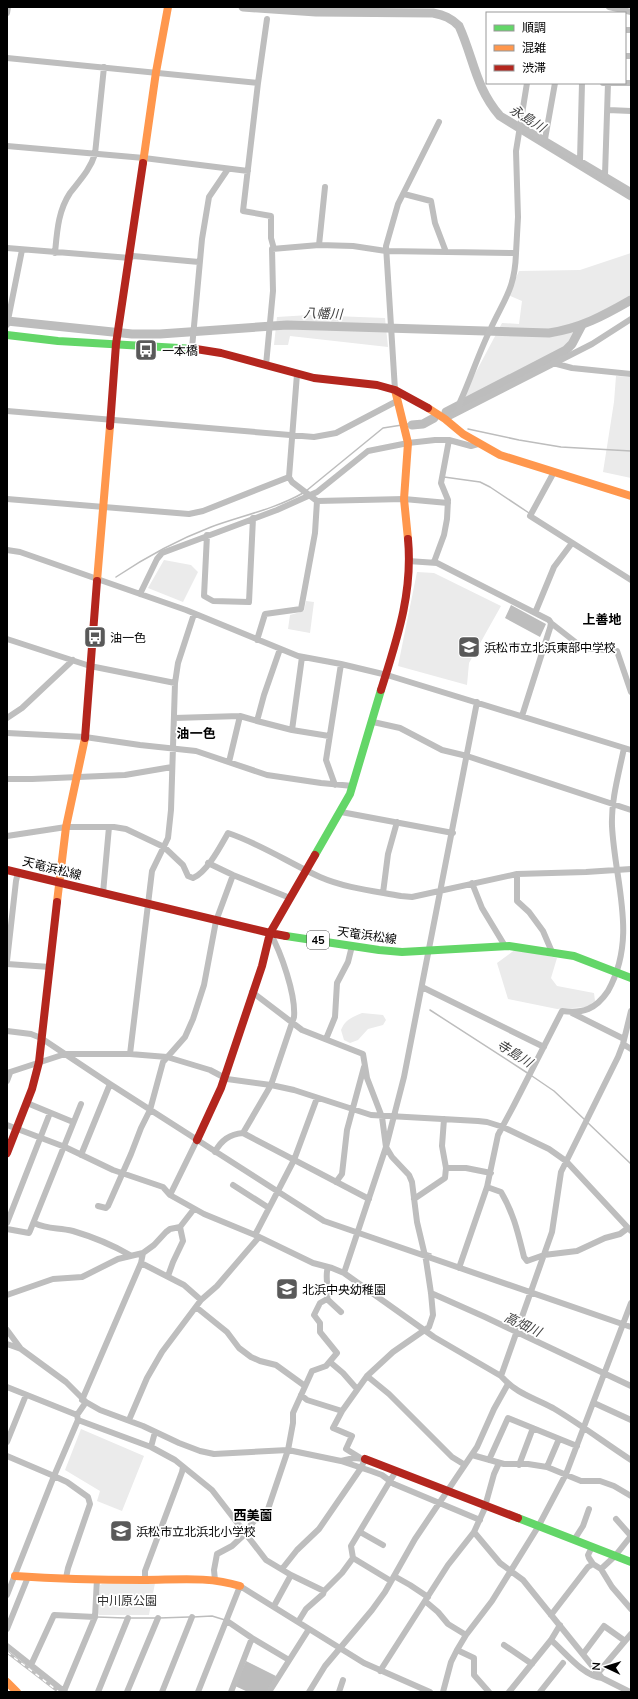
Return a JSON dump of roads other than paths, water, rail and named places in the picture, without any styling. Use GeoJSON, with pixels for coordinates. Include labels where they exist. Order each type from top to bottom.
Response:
{"type":"FeatureCollection","features":[{"type":"Feature","properties":{"kind":"street"},"geometry":{"type":"LineString","coordinates":[[7,13],[8,7]]}},
{"type":"Feature","properties":{"kind":"street"},"geometry":{"type":"LineString","coordinates":[[7,1153],[27,1103],[39,1062],[66,827],[85,737],[117,341],[156,72],[168,7]]}},
{"type":"Feature","properties":{"kind":"street"},"geometry":{"type":"LineString","coordinates":[[610,7],[631,12]]}},
{"type":"Feature","properties":{"kind":"street"},"geometry":{"type":"LineString","coordinates":[[266,365],[273,291],[272,250],[274,249],[271,238],[272,216],[243,211],[267,19]]}},
{"type":"Feature","properties":{"kind":"street"},"geometry":{"type":"LineString","coordinates":[[7,58],[258,83]]}},
{"type":"Feature","properties":{"kind":"street"},"geometry":{"type":"LineString","coordinates":[[55,253],[61,212],[70,194],[92,165],[95,154],[104,67]]}},
{"type":"Feature","properties":{"kind":"street"},"geometry":{"type":"LineString","coordinates":[[460,407],[487,336],[512,286],[515,272],[518,217],[516,151],[527,84]]}},
{"type":"Feature","properties":{"kind":"street"},"geometry":{"type":"LineString","coordinates":[[545,139],[555,84]]}},
{"type":"Feature","properties":{"kind":"street"},"geometry":{"type":"LineString","coordinates":[[580,160],[582,84]]}},
{"type":"Feature","properties":{"kind":"street"},"geometry":{"type":"LineString","coordinates":[[605,175],[608,84]]}},
{"type":"Feature","properties":{"kind":"street"},"geometry":{"type":"LineString","coordinates":[[608,110],[631,111]]}},
{"type":"Feature","properties":{"kind":"street"},"geometry":{"type":"LineString","coordinates":[[170,1195],[221,1088],[262,966],[270,933],[341,812],[353,786],[402,621],[408,586],[404,499],[408,443],[395,390],[386,246],[398,204],[439,122]]}},
{"type":"Feature","properties":{"kind":"street"},"geometry":{"type":"LineString","coordinates":[[520,127],[545,139],[631,191]]}},
{"type":"Feature","properties":{"kind":"street"},"geometry":{"type":"LineString","coordinates":[[7,146],[144,158],[248,171]]}},
{"type":"Feature","properties":{"kind":"street"},"geometry":{"type":"LineString","coordinates":[[192,348],[193,327],[200,274],[199,262],[209,197],[228,169]]}},
{"type":"Feature","properties":{"kind":"street"},"geometry":{"type":"LineString","coordinates":[[319,245],[325,187]]}},
{"type":"Feature","properties":{"kind":"street"},"geometry":{"type":"LineString","coordinates":[[404,194],[432,201],[435,223],[446,252]]}},
{"type":"Feature","properties":{"kind":"street"},"geometry":{"type":"LineString","coordinates":[[274,249],[319,245],[352,246],[386,251],[479,254],[516,253]]}},
{"type":"Feature","properties":{"kind":"street"},"geometry":{"type":"LineString","coordinates":[[7,248],[55,253],[130,258],[133,256],[199,262]]}},
{"type":"Feature","properties":{"kind":"street"},"geometry":{"type":"LineString","coordinates":[[7,325],[22,250]]}},
{"type":"Feature","properties":{"kind":"street"},"geometry":{"type":"LineString","coordinates":[[445,419],[460,407],[592,344],[631,319]]}},
{"type":"Feature","properties":{"kind":"street"},"geometry":{"type":"LineString","coordinates":[[7,335],[58,341],[117,341],[192,348],[221,353],[297,374],[333,381],[376,385],[395,390],[414,400],[445,419],[478,444],[500,455],[631,496]]}},
{"type":"Feature","properties":{"kind":"street"},"geometry":{"type":"LineString","coordinates":[[553,363],[572,368],[631,374]]}},
{"type":"Feature","properties":{"kind":"street"},"geometry":{"type":"LineString","coordinates":[[297,374],[289,477],[292,482],[317,501],[404,499],[448,503]]}},
{"type":"Feature","properties":{"kind":"street"},"geometry":{"type":"LineString","coordinates":[[7,411],[314,437],[336,433],[397,401]]}},
{"type":"Feature","properties":{"kind":"street"},"geometry":{"type":"LineString","coordinates":[[140,594],[157,559],[162,553],[302,499],[307,493],[317,492],[368,451],[408,443],[435,440],[449,440],[471,446],[478,444]]}},
{"type":"Feature","properties":{"kind":"street"},"geometry":{"type":"LineString","coordinates":[[434,562],[444,535],[448,503],[441,483],[449,440]]}},
{"type":"Feature","properties":{"kind":"street"},"geometry":{"type":"LineString","coordinates":[[554,472],[531,514],[572,543],[631,580]]}},
{"type":"Feature","properties":{"kind":"street"},"geometry":{"type":"LineString","coordinates":[[7,499],[189,514],[203,511],[289,477]]}},
{"type":"Feature","properties":{"kind":"street"},"geometry":{"type":"LineString","coordinates":[[256,640],[265,614],[301,610],[315,534],[317,501]]}},
{"type":"Feature","properties":{"kind":"street"},"geometry":{"type":"LineString","coordinates":[[207,535],[204,596],[213,600],[249,602],[252,518]]}},
{"type":"Feature","properties":{"kind":"street"},"geometry":{"type":"LineString","coordinates":[[535,613],[554,567],[572,543]]}},
{"type":"Feature","properties":{"kind":"street"},"geometry":{"type":"LineString","coordinates":[[7,550],[20,552],[140,594],[302,657],[341,664],[387,675],[631,750]]}},
{"type":"Feature","properties":{"kind":"street"},"geometry":{"type":"LineString","coordinates":[[408,561],[434,562],[549,620],[584,648],[616,651],[631,692]]}},
{"type":"Feature","properties":{"kind":"street"},"geometry":{"type":"LineString","coordinates":[[130,1054],[152,872],[168,838],[175,683],[178,663],[194,614]]}},
{"type":"Feature","properties":{"kind":"street"},"geometry":{"type":"LineString","coordinates":[[522,716],[551,623]]}},
{"type":"Feature","properties":{"kind":"street"},"geometry":{"type":"LineString","coordinates":[[7,639],[90,666],[175,683]]}},
{"type":"Feature","properties":{"kind":"street"},"geometry":{"type":"LineString","coordinates":[[257,721],[264,695],[280,649]]}},
{"type":"Feature","properties":{"kind":"street"},"geometry":{"type":"LineString","coordinates":[[292,730],[302,657]]}},
{"type":"Feature","properties":{"kind":"street"},"geometry":{"type":"LineString","coordinates":[[7,718],[22,708],[73,660]]}},
{"type":"Feature","properties":{"kind":"street"},"geometry":{"type":"LineString","coordinates":[[335,785],[326,760],[341,664]]}},
{"type":"Feature","properties":{"kind":"street"},"geometry":{"type":"LineString","coordinates":[[623,668],[631,667]]}},
{"type":"Feature","properties":{"kind":"street"},"geometry":{"type":"LineString","coordinates":[[344,1273],[395,1116],[422,987],[440,890],[453,833],[477,702]]}},
{"type":"Feature","properties":{"kind":"street"},"geometry":{"type":"LineString","coordinates":[[174,718],[240,716],[292,730],[329,736]]}},
{"type":"Feature","properties":{"kind":"street"},"geometry":{"type":"LineString","coordinates":[[229,762],[240,716]]}},
{"type":"Feature","properties":{"kind":"street"},"geometry":{"type":"LineString","coordinates":[[373,722],[400,728],[442,750],[467,756],[631,810]]}},
{"type":"Feature","properties":{"kind":"street"},"geometry":{"type":"LineString","coordinates":[[7,733],[85,737],[140,745],[196,750],[267,775],[335,785],[353,786]]}},
{"type":"Feature","properties":{"kind":"street"},"geometry":{"type":"LineString","coordinates":[[459,1268],[487,1187],[498,1135],[562,1011],[571,1012],[593,1008],[603,999],[619,974],[628,928],[617,869],[612,829],[613,804],[624,748]]}},
{"type":"Feature","properties":{"kind":"street"},"geometry":{"type":"LineString","coordinates":[[7,779],[32,780],[125,775],[172,767]]}},
{"type":"Feature","properties":{"kind":"street"},"geometry":{"type":"LineString","coordinates":[[341,812],[453,833]]}},
{"type":"Feature","properties":{"kind":"street"},"geometry":{"type":"LineString","coordinates":[[383,893],[388,854],[397,822]]}},
{"type":"Feature","properties":{"kind":"street"},"geometry":{"type":"LineString","coordinates":[[7,836],[66,827],[109,827],[131,831],[164,847],[183,865],[188,876],[193,878],[199,876],[213,858],[228,833],[257,844],[320,877],[344,885],[412,897],[518,874],[631,869]]}},
{"type":"Feature","properties":{"kind":"street"},"geometry":{"type":"LineString","coordinates":[[103,893],[109,827]]}},
{"type":"Feature","properties":{"kind":"street"},"geometry":{"type":"LineString","coordinates":[[208,863],[233,875],[290,898]]}},
{"type":"Feature","properties":{"kind":"street","name":"天竜浜松線"},"geometry":{"type":"LineString","coordinates":[[7,870],[270,933],[402,952],[505,946],[574,956],[631,978]]}},
{"type":"Feature","properties":{"kind":"street"},"geometry":{"type":"LineString","coordinates":[[18,872],[7,963],[50,967]]}},
{"type":"Feature","properties":{"kind":"street"},"geometry":{"type":"LineString","coordinates":[[518,874],[517,901],[529,912],[544,931],[552,952]]}},
{"type":"Feature","properties":{"kind":"street"},"geometry":{"type":"LineString","coordinates":[[98,1206],[106,1208],[108,1206],[150,1110],[164,1062],[185,1037],[193,1019],[204,985],[216,921],[233,875]]}},
{"type":"Feature","properties":{"kind":"street"},"geometry":{"type":"LineString","coordinates":[[472,883],[482,908],[505,946]]}},
{"type":"Feature","properties":{"kind":"street"},"geometry":{"type":"LineString","coordinates":[[243,1133],[271,1085],[295,1009],[285,968],[270,933]]}},
{"type":"Feature","properties":{"kind":"street"},"geometry":{"type":"LineString","coordinates":[[326,1039],[335,1017],[337,983],[348,962],[352,946]]}},
{"type":"Feature","properties":{"kind":"street"},"geometry":{"type":"LineString","coordinates":[[422,987],[544,1047]]}},
{"type":"Feature","properties":{"kind":"street"},"geometry":{"type":"LineString","coordinates":[[252,992],[302,1030],[363,1054],[367,1078],[382,1116],[386,1147],[392,1157],[409,1175],[412,1182],[424,1256],[426,1260],[433,1315],[425,1329],[393,1352],[367,1376],[342,1411],[333,1428],[352,1436],[346,1449],[362,1458],[631,1562]]}},
{"type":"Feature","properties":{"kind":"street"},"geometry":{"type":"LineString","coordinates":[[501,1376],[544,1255],[554,1221],[561,1172],[618,1057],[631,1011]]}},
{"type":"Feature","properties":{"kind":"street"},"geometry":{"type":"LineString","coordinates":[[571,1012],[623,1042],[631,1049]]}},
{"type":"Feature","properties":{"kind":"street"},"geometry":{"type":"LineString","coordinates":[[7,1031],[31,1034],[41,1038],[150,1110],[324,1221],[631,1327]]}},
{"type":"Feature","properties":{"kind":"street"},"geometry":{"type":"LineString","coordinates":[[7,1082],[9,1073],[64,1054],[130,1054],[167,1057],[210,1070],[227,1079],[271,1085],[352,1110],[382,1116],[487,1122],[503,1127],[549,1150],[566,1161],[630,1229],[577,1250],[544,1255],[525,1260],[513,1215],[507,1202],[501,1192],[487,1187]]}},
{"type":"Feature","properties":{"kind":"street"},"geometry":{"type":"LineString","coordinates":[[336,1182],[342,1174],[347,1130],[365,1066]]}},
{"type":"Feature","properties":{"kind":"street"},"geometry":{"type":"LineString","coordinates":[[81,1155],[110,1084]]}},
{"type":"Feature","properties":{"kind":"street"},"geometry":{"type":"LineString","coordinates":[[129,1420],[152,1367],[201,1300],[217,1286],[257,1236],[269,1208],[294,1160],[317,1098]]}},
{"type":"Feature","properties":{"kind":"street"},"geometry":{"type":"LineString","coordinates":[[27,1103],[73,1122]]}},
{"type":"Feature","properties":{"kind":"street"},"geometry":{"type":"LineString","coordinates":[[7,1229],[29,1233],[65,1147],[73,1122],[81,1104]]}},
{"type":"Feature","properties":{"kind":"street"},"geometry":{"type":"LineString","coordinates":[[7,1223],[50,1113]]}},
{"type":"Feature","properties":{"kind":"street"},"geometry":{"type":"LineString","coordinates":[[414,1199],[446,1178],[446,1168],[442,1146],[444,1119]]}},
{"type":"Feature","properties":{"kind":"street"},"geometry":{"type":"LineString","coordinates":[[7,1125],[65,1147],[123,1173],[163,1187],[170,1195],[194,1209],[257,1236],[313,1263],[344,1273],[425,1329],[434,1337],[501,1376],[508,1384],[520,1393],[554,1409],[631,1460]]}},
{"type":"Feature","properties":{"kind":"street"},"geometry":{"type":"LineString","coordinates":[[215,1152],[220,1143],[229,1136],[243,1133],[369,1199]]}},
{"type":"Feature","properties":{"kind":"street"},"geometry":{"type":"LineString","coordinates":[[446,1168],[466,1168],[490,1173]]}},
{"type":"Feature","properties":{"kind":"street"},"geometry":{"type":"LineString","coordinates":[[234,1185],[269,1208]]}},
{"type":"Feature","properties":{"kind":"street"},"geometry":{"type":"LineString","coordinates":[[7,1295],[53,1279],[82,1277],[118,1259],[143,1253],[154,1245],[170,1229],[180,1226],[194,1209]]}},
{"type":"Feature","properties":{"kind":"street"},"geometry":{"type":"LineString","coordinates":[[34,1223],[44,1228],[72,1231],[121,1250],[130,1256]]}},
{"type":"Feature","properties":{"kind":"street"},"geometry":{"type":"LineString","coordinates":[[168,1276],[183,1241],[180,1226]]}},
{"type":"Feature","properties":{"kind":"street"},"geometry":{"type":"LineString","coordinates":[[7,1594],[141,1263],[143,1253]]}},
{"type":"Feature","properties":{"kind":"street"},"geometry":{"type":"LineString","coordinates":[[141,1263],[184,1285],[201,1300]]}},
{"type":"Feature","properties":{"kind":"street"},"geometry":{"type":"LineString","coordinates":[[327,1299],[328,1287],[325,1278],[328,1267]]}},
{"type":"Feature","properties":{"kind":"street"},"geometry":{"type":"LineString","coordinates":[[431,1293],[516,1334],[631,1386]]}},
{"type":"Feature","properties":{"kind":"street"},"geometry":{"type":"LineString","coordinates":[[327,1299],[341,1312]]}},
{"type":"Feature","properties":{"kind":"street"},"geometry":{"type":"LineString","coordinates":[[215,1580],[214,1570],[217,1554],[232,1546],[255,1520],[264,1518],[288,1450],[293,1422],[293,1413],[312,1371],[323,1368],[337,1353],[320,1332],[320,1322],[314,1313],[320,1303],[327,1299]]}},
{"type":"Feature","properties":{"kind":"street"},"geometry":{"type":"LineString","coordinates":[[442,1692],[457,1650],[466,1635],[492,1601],[511,1571],[538,1527],[566,1474],[631,1303]]}},
{"type":"Feature","properties":{"kind":"street"},"geometry":{"type":"LineString","coordinates":[[196,1307],[226,1332],[239,1348],[251,1357],[276,1365],[305,1386]]}},
{"type":"Feature","properties":{"kind":"street"},"geometry":{"type":"LineString","coordinates":[[7,1330],[21,1349]]}},
{"type":"Feature","properties":{"kind":"street"},"geometry":{"type":"LineString","coordinates":[[7,1344],[21,1349],[66,1382],[84,1401],[100,1410],[129,1420],[179,1444],[214,1454],[288,1450],[341,1461],[382,1475],[390,1482],[480,1520]]}},
{"type":"Feature","properties":{"kind":"street"},"geometry":{"type":"LineString","coordinates":[[330,1362],[343,1373],[357,1389]]}},
{"type":"Feature","properties":{"kind":"street"},"geometry":{"type":"LineString","coordinates":[[367,1376],[389,1394],[452,1457],[465,1465]]}},
{"type":"Feature","properties":{"kind":"street"},"geometry":{"type":"LineString","coordinates":[[311,1691],[321,1672],[339,1648],[372,1610],[438,1503],[472,1455],[508,1384]]}},
{"type":"Feature","properties":{"kind":"street"},"geometry":{"type":"LineString","coordinates":[[7,1387],[77,1418],[151,1447],[175,1460],[212,1490],[266,1560],[291,1575],[324,1591]]}},
{"type":"Feature","properties":{"kind":"street"},"geometry":{"type":"LineString","coordinates":[[7,1442],[26,1395]]}},
{"type":"Feature","properties":{"kind":"street"},"geometry":{"type":"LineString","coordinates":[[301,1395],[307,1400],[342,1411]]}},
{"type":"Feature","properties":{"kind":"street"},"geometry":{"type":"LineString","coordinates":[[594,1403],[631,1420]]}},
{"type":"Feature","properties":{"kind":"street"},"geometry":{"type":"LineString","coordinates":[[489,1460],[506,1419],[509,1418],[577,1446]]}},
{"type":"Feature","properties":{"kind":"street"},"geometry":{"type":"LineString","coordinates":[[519,1465],[533,1428]]}},
{"type":"Feature","properties":{"kind":"street"},"geometry":{"type":"LineString","coordinates":[[151,1447],[155,1432]]}},
{"type":"Feature","properties":{"kind":"street"},"geometry":{"type":"LineString","coordinates":[[547,1467],[559,1439]]}},
{"type":"Feature","properties":{"kind":"street"},"geometry":{"type":"LineString","coordinates":[[472,1455],[499,1463],[519,1465],[528,1464],[547,1467],[581,1481],[600,1481],[614,1486],[631,1496]]}},
{"type":"Feature","properties":{"kind":"street"},"geometry":{"type":"LineString","coordinates":[[7,1456],[67,1482],[88,1497],[90,1504],[66,1578]]}},
{"type":"Feature","properties":{"kind":"street"},"geometry":{"type":"LineString","coordinates":[[341,1461],[362,1458]]}},
{"type":"Feature","properties":{"kind":"street"},"geometry":{"type":"LineString","coordinates":[[282,1569],[297,1550],[319,1529],[361,1468],[362,1458]]}},
{"type":"Feature","properties":{"kind":"street"},"geometry":{"type":"LineString","coordinates":[[380,1671],[448,1565],[474,1532],[480,1520],[494,1474],[499,1463]]}},
{"type":"Feature","properties":{"kind":"street"},"geometry":{"type":"LineString","coordinates":[[145,1580],[145,1571],[183,1467]]}},
{"type":"Feature","properties":{"kind":"street"},"geometry":{"type":"LineString","coordinates":[[298,1622],[306,1609],[323,1594],[353,1558],[351,1546],[396,1471]]}},
{"type":"Feature","properties":{"kind":"street"},"geometry":{"type":"LineString","coordinates":[[574,1540],[583,1526],[589,1509]]}},
{"type":"Feature","properties":{"kind":"street"},"geometry":{"type":"LineString","coordinates":[[601,1568],[615,1556],[631,1536],[616,1519]]}},
{"type":"Feature","properties":{"kind":"street"},"geometry":{"type":"LineString","coordinates":[[360,1532],[383,1545]]}},
{"type":"Feature","properties":{"kind":"street"},"geometry":{"type":"LineString","coordinates":[[474,1532],[500,1563],[523,1580],[600,1676],[630,1692]]}},
{"type":"Feature","properties":{"kind":"street"},"geometry":{"type":"LineString","coordinates":[[592,1547],[588,1556],[593,1564],[601,1568],[612,1587],[631,1609]]}},
{"type":"Feature","properties":{"kind":"street"},"geometry":{"type":"LineString","coordinates":[[353,1558],[392,1579],[410,1585],[426,1599],[448,1624],[466,1635]]}},
{"type":"Feature","properties":{"kind":"street"},"geometry":{"type":"LineString","coordinates":[[551,1615],[588,1567],[593,1564]]}},
{"type":"Feature","properties":{"kind":"street"},"geometry":{"type":"LineString","coordinates":[[274,1606],[291,1575]]}},
{"type":"Feature","properties":{"kind":"street"},"geometry":{"type":"LineString","coordinates":[[15,1576],[145,1580],[215,1580],[229,1582],[240,1586],[274,1606],[339,1648],[380,1671],[430,1692]]}},
{"type":"Feature","properties":{"kind":"street"},"geometry":{"type":"LineString","coordinates":[[7,1629],[28,1577]]}},
{"type":"Feature","properties":{"kind":"street"},"geometry":{"type":"LineString","coordinates":[[7,1646],[64,1692],[95,1617],[97,1579]]}},
{"type":"Feature","properties":{"kind":"street"},"geometry":{"type":"LineString","coordinates":[[198,1692],[240,1586]]}},
{"type":"Feature","properties":{"kind":"street"},"geometry":{"type":"LineString","coordinates":[[31,1665],[54,1615],[95,1617]]}},
{"type":"Feature","properties":{"kind":"street"},"geometry":{"type":"LineString","coordinates":[[162,1692],[192,1617]]}},
{"type":"Feature","properties":{"kind":"street"},"geometry":{"type":"LineString","coordinates":[[98,1692],[128,1618]]}},
{"type":"Feature","properties":{"kind":"street"},"geometry":{"type":"LineString","coordinates":[[127,1692],[158,1618]]}},
{"type":"Feature","properties":{"kind":"street"},"geometry":{"type":"LineString","coordinates":[[227,1621],[289,1660]]}},
{"type":"Feature","properties":{"kind":"street"},"geometry":{"type":"LineString","coordinates":[[509,1692],[551,1640],[560,1625]]}},
{"type":"Feature","properties":{"kind":"street"},"geometry":{"type":"LineString","coordinates":[[583,1654],[604,1626],[625,1641]]}},
{"type":"Feature","properties":{"kind":"street"},"geometry":{"type":"LineString","coordinates":[[269,1692],[309,1629]]}},
{"type":"Feature","properties":{"kind":"street"},"geometry":{"type":"LineString","coordinates":[[551,1640],[593,1677],[600,1676],[631,1634]]}},
{"type":"Feature","properties":{"kind":"street"},"geometry":{"type":"LineString","coordinates":[[231,1692],[252,1638]]}},
{"type":"Feature","properties":{"kind":"street"},"geometry":{"type":"LineString","coordinates":[[504,1645],[532,1664]]}},
{"type":"Feature","properties":{"kind":"street"},"geometry":{"type":"LineString","coordinates":[[457,1650],[474,1658],[474,1675],[489,1692]]}},
{"type":"Feature","properties":{"kind":"street"},"geometry":{"type":"LineString","coordinates":[[540,1692],[563,1662]]}},
{"type":"Feature","properties":{"kind":"street"},"geometry":{"type":"LineString","coordinates":[[339,1692],[343,1680]]}},
{"type":"Feature","properties":{"kind":"street"},"geometry":{"type":"LineString","coordinates":[[7,1682],[17,1692]]}},
{"type":"Feature","properties":{"kind":"waterway","name":"永島川"},"geometry":{"type":"LineString","coordinates":[[243,7],[316,12],[433,13],[447,17],[459,26],[485,94],[500,116],[631,196]]}},
{"type":"Feature","properties":{"kind":"waterway","name":"八幡川"},"geometry":{"type":"LineString","coordinates":[[7,321],[132,334],[160,334],[287,325],[549,333],[561,331],[592,321],[631,300]]}},
{"type":"Feature","properties":{"kind":"waterway"},"geometry":{"type":"LineString","coordinates":[[446,412],[566,350],[572,344],[582,325]]}},
{"type":"Feature","properties":{"kind":"waterway"},"geometry":{"type":"LineString","coordinates":[[412,425],[423,424],[434,418]]}},
{"type":"Feature","properties":{"kind":"waterway"},"geometry":{"type":"LineString","coordinates":[[407,424],[412,425]]}},
{"type":"Feature","properties":{"kind":"waterway"},"geometry":{"type":"LineString","coordinates":[[306,491],[383,428],[402,425]]}},
{"type":"Feature","properties":{"kind":"waterway"},"geometry":{"type":"LineString","coordinates":[[468,429],[561,447],[631,451]]}},
{"type":"Feature","properties":{"kind":"waterway"},"geometry":{"type":"LineString","coordinates":[[444,477],[480,482],[529,513]]}},
{"type":"Feature","properties":{"kind":"waterway"},"geometry":{"type":"LineString","coordinates":[[116,577],[150,556],[186,537],[211,527],[281,504],[303,493]]}},
{"type":"Feature","properties":{"kind":"waterway","name":"寺島川"},"geometry":{"type":"LineString","coordinates":[[430,1010],[529,1074]]}},
{"type":"Feature","properties":{"kind":"waterway","name":"寺島川"},"geometry":{"type":"LineString","coordinates":[[532,1076],[554,1091],[584,1119]]}},
{"type":"Feature","properties":{"kind":"waterway","name":"寺島川"},"geometry":{"type":"LineString","coordinates":[[587,1122],[631,1164]]}},
{"type":"Feature","properties":{"kind":"waterway","name":"高畑川"},"geometry":{"type":"LineString","coordinates":[[427,1253],[431,1254]]}},
{"type":"Feature","properties":{"kind":"waterway"},"geometry":{"type":"LineString","coordinates":[[193,1617],[212,1616],[225,1620]]}},
{"type":"Feature","properties":{"kind":"waterway"},"geometry":{"type":"LineString","coordinates":[[97,1617],[125,1618]]}},
{"type":"Feature","properties":{"kind":"waterway"},"geometry":{"type":"LineString","coordinates":[[159,1618],[189,1617]]}},
{"type":"Feature","properties":{"kind":"waterway"},"geometry":{"type":"LineString","coordinates":[[129,1618],[155,1618]]}},
{"type":"Feature","properties":{"kind":"railway"},"geometry":{"type":"LineString","coordinates":[[7,1652],[59,1692]]}},
{"type":"Feature","properties":{"kind":"place","name":"一本橋"},"geometry":{"type":"Point","coordinates":[146,350]}},
{"type":"Feature","properties":{"kind":"place","name":"油一色"},"geometry":{"type":"Point","coordinates":[95,637]}},
{"type":"Feature","properties":{"kind":"place","name":"浜松市立北浜東部中学校"},"geometry":{"type":"Point","coordinates":[469,647]}},
{"type":"Feature","properties":{"kind":"place","name":"北浜中央幼稚園"},"geometry":{"type":"Point","coordinates":[287,1289]}},
{"type":"Feature","properties":{"kind":"place","name":"浜松市立北浜北小学校"},"geometry":{"type":"Point","coordinates":[121,1531]}},
{"type":"Feature","properties":{"kind":"district","name":"上善地"},"geometry":{"type":"Point","coordinates":[602,619]}},
{"type":"Feature","properties":{"kind":"district","name":"油一色"},"geometry":{"type":"Point","coordinates":[196,733]}},
{"type":"Feature","properties":{"kind":"district","name":"西美薗"},"geometry":{"type":"Point","coordinates":[253,1515]}},
{"type":"Feature","properties":{"kind":"park label","name":"中川原公園"},"geometry":{"type":"Point","coordinates":[127,1600]}}]}
